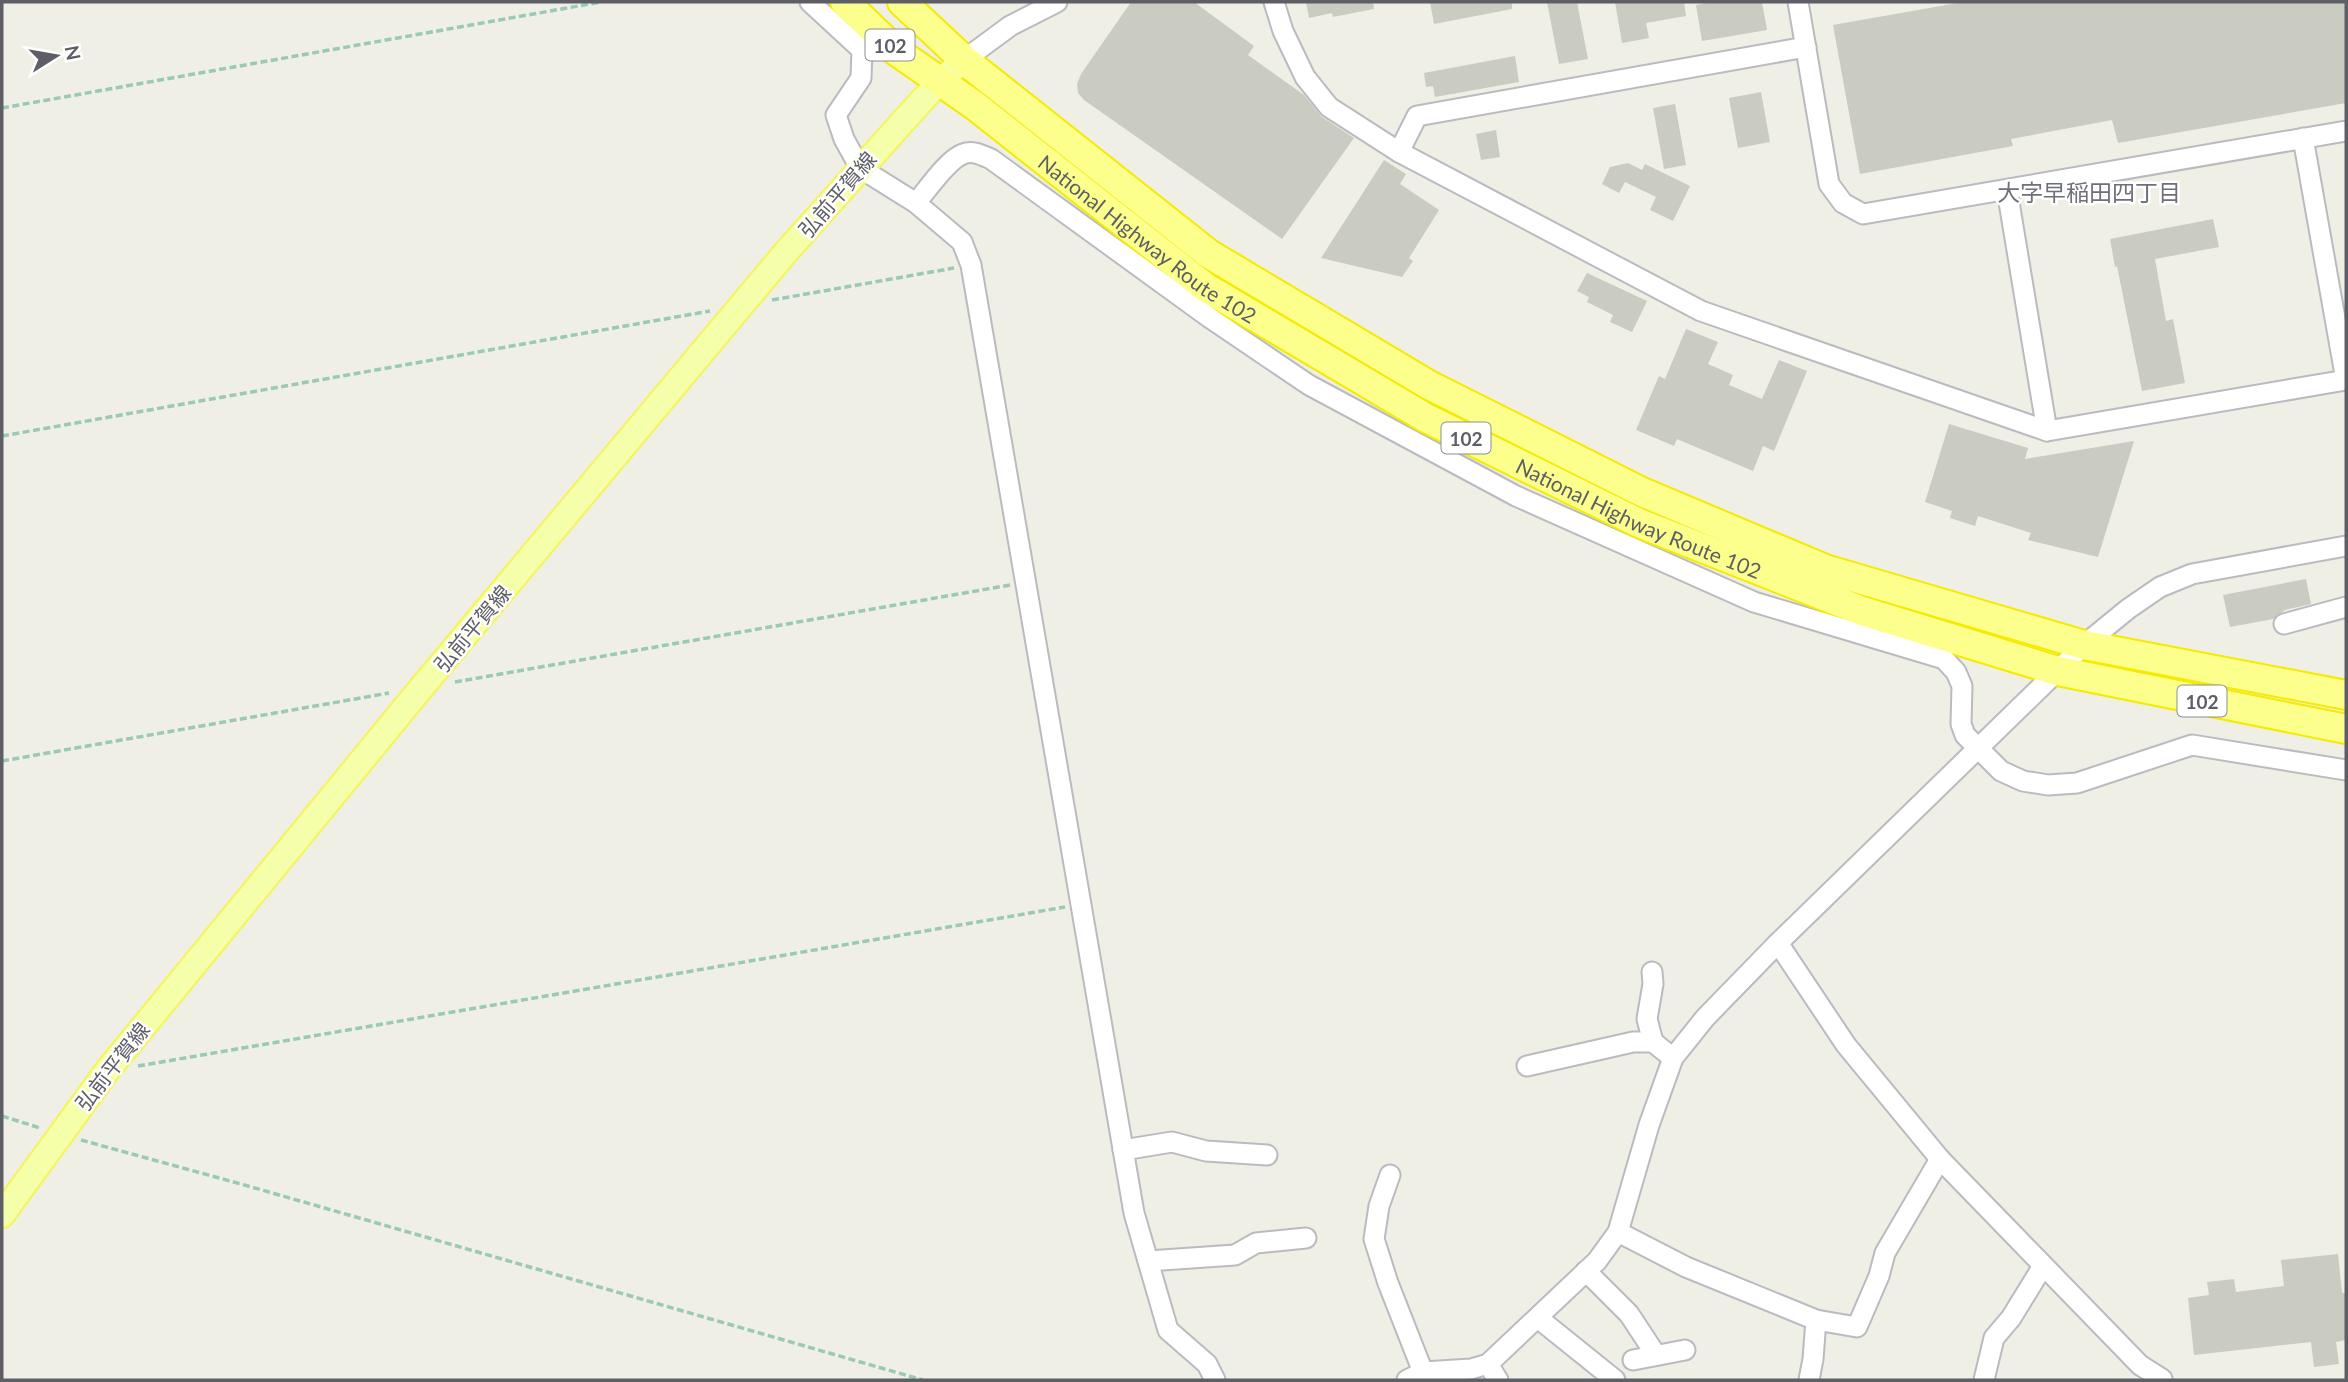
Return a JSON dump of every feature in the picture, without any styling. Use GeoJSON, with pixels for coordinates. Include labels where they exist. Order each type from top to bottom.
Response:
{"type":"FeatureCollection","features":[{"type":"Feature","properties":{"kind":"highway","name":"National Highway Route 102"},"geometry":{"type":"LineString","coordinates":[[845,2],[896,51],[941,80],[1205,287],[1426,418],[1639,523],[1862,611],[2058,671],[2346,729]]}},
{"type":"Feature","properties":{"kind":"highway","name":"National Highway Route 102"},"geometry":{"type":"LineString","coordinates":[[902,2],[964,60],[1209,254],[1429,385],[1643,492],[1825,569],[2084,645],[2346,695]]}},
{"type":"Feature","properties":{"kind":"main road","name":"弘前平賀線"},"geometry":{"type":"LineString","coordinates":[[2,1215],[107,1071],[422,687],[860,168],[941,80],[964,60]]}},
{"type":"Feature","properties":{"kind":"street"},"geometry":{"type":"LineString","coordinates":[[810,2],[862,50],[861,78],[836,115],[844,139],[860,168],[916,204],[962,242],[971,265],[1134,1213],[1168,1330],[1207,1364],[1215,1380]]}},
{"type":"Feature","properties":{"kind":"street"},"geometry":{"type":"LineString","coordinates":[[964,60],[1010,26],[1057,2]]}},
{"type":"Feature","properties":{"kind":"street"},"geometry":{"type":"LineString","coordinates":[[1274,2],[1283,31],[1305,77],[1319,96],[1329,107],[1399,152],[1701,311],[2047,431],[2346,380],[2303,138]]}},
{"type":"Feature","properties":{"kind":"street"},"geometry":{"type":"LineString","coordinates":[[1798,2],[1829,184],[1843,203],[1863,214],[2346,131]]}},
{"type":"Feature","properties":{"kind":"street"},"geometry":{"type":"LineString","coordinates":[[1399,152],[1417,116],[1806,47]]}},
{"type":"Feature","properties":{"kind":"street"},"geometry":{"type":"LineString","coordinates":[[916,204],[951,162],[964,153],[978,153],[991,159],[1210,318],[1309,386],[1516,496],[1754,602],[1944,659],[1956,672],[1962,686],[1961,724],[1965,735],[2001,771],[2023,781],[2048,785],[2077,783],[2192,745],[2346,770]]}},
{"type":"Feature","properties":{"kind":"street"},"geometry":{"type":"LineString","coordinates":[[2007,190],[2047,431]]}},
{"type":"Feature","properties":{"kind":"street"},"geometry":{"type":"LineString","coordinates":[[1390,1175],[1379,1206],[1374,1239],[1415,1376],[1471,1369],[1493,1372],[1538,1318],[1597,1261],[1618,1232],[1649,1125],[1673,1058],[1705,1018],[1777,943],[1976,748],[2084,645],[2160,587],[2192,574],[2346,546]]}},
{"type":"Feature","properties":{"kind":"street"},"geometry":{"type":"LineString","coordinates":[[2284,624],[2346,607]]}},
{"type":"Feature","properties":{"kind":"street"},"geometry":{"type":"LineString","coordinates":[[1777,943],[1846,1045],[1940,1159],[2140,1364],[2162,1379]]}},
{"type":"Feature","properties":{"kind":"street"},"geometry":{"type":"LineString","coordinates":[[1652,972],[1653,984],[1647,1019],[1653,1042],[1673,1058]]}},
{"type":"Feature","properties":{"kind":"street"},"geometry":{"type":"LineString","coordinates":[[1527,1066],[1633,1042],[1653,1042]]}},
{"type":"Feature","properties":{"kind":"street"},"geometry":{"type":"LineString","coordinates":[[1124,1150],[1172,1142],[1206,1151],[1267,1155]]}},
{"type":"Feature","properties":{"kind":"street"},"geometry":{"type":"LineString","coordinates":[[1618,1232],[1686,1267],[1816,1320],[1857,1327],[1879,1276],[1885,1253],[1940,1159]]}},
{"type":"Feature","properties":{"kind":"street"},"geometry":{"type":"LineString","coordinates":[[1148,1261],[1235,1255],[1256,1243],[1306,1238]]}},
{"type":"Feature","properties":{"kind":"street"},"geometry":{"type":"LineString","coordinates":[[1983,1380],[1994,1338],[2011,1318],[2043,1266]]}},
{"type":"Feature","properties":{"kind":"street"},"geometry":{"type":"LineString","coordinates":[[1586,1271],[1629,1314],[1656,1355]]}},
{"type":"Feature","properties":{"kind":"street"},"geometry":{"type":"LineString","coordinates":[[1538,1318],[1615,1380]]}},
{"type":"Feature","properties":{"kind":"street"},"geometry":{"type":"LineString","coordinates":[[1809,1380],[1816,1320]]}},
{"type":"Feature","properties":{"kind":"street"},"geometry":{"type":"LineString","coordinates":[[1633,1360],[1685,1350]]}},
{"type":"Feature","properties":{"kind":"path"},"geometry":{"type":"LineString","coordinates":[[2,108],[601,2]]}},
{"type":"Feature","properties":{"kind":"path"},"geometry":{"type":"LineString","coordinates":[[2,436],[971,265]]}},
{"type":"Feature","properties":{"kind":"path"},"geometry":{"type":"LineString","coordinates":[[2,761],[1026,582]]}},
{"type":"Feature","properties":{"kind":"path"},"geometry":{"type":"LineString","coordinates":[[107,1071],[1081,904]]}},
{"type":"Feature","properties":{"kind":"path"},"geometry":{"type":"LineString","coordinates":[[2,1116],[923,1380]]}},
{"type":"Feature","properties":{"kind":"building"},"geometry":{"type":"Polygon","coordinates":[[[1131,2],[1194,2],[1254,46],[1248,55],[1304,95],[1322,117],[1354,138],[1282,239],[1084,100],[1078,93],[1077,84],[1081,74],[1131,2]]]}},
{"type":"Feature","properties":{"kind":"building"},"geometry":{"type":"Polygon","coordinates":[[[1306,2],[1373,2],[1374,9],[1333,17],[1332,13],[1309,18],[1306,2]]]}},
{"type":"Feature","properties":{"kind":"building"},"geometry":{"type":"Polygon","coordinates":[[[1430,2],[1512,2],[1512,9],[1434,24],[1430,2]]]}},
{"type":"Feature","properties":{"kind":"building"},"geometry":{"type":"Polygon","coordinates":[[[1547,2],[1577,2],[1588,59],[1559,64],[1547,2]]]}},
{"type":"Feature","properties":{"kind":"building"},"geometry":{"type":"Polygon","coordinates":[[[1615,2],[1684,2],[1686,16],[1646,23],[1649,38],[1622,43],[1615,2]]]}},
{"type":"Feature","properties":{"kind":"building"},"geometry":{"type":"Polygon","coordinates":[[[1713,2],[1762,2],[1767,30],[1702,41],[1696,5],[1713,2]]]}},
{"type":"Feature","properties":{"kind":"building"},"geometry":{"type":"Polygon","coordinates":[[[1963,2],[2346,2],[2346,103],[2118,143],[2112,120],[2011,139],[2013,146],[1860,174],[1833,25],[1963,2]]]}},
{"type":"Feature","properties":{"kind":"building"},"geometry":{"type":"Polygon","coordinates":[[[1515,56],[1519,82],[1435,97],[1433,86],[1426,87],[1424,73],[1515,56]]]}},
{"type":"Feature","properties":{"kind":"building"},"geometry":{"type":"Polygon","coordinates":[[[1761,92],[1770,142],[1738,148],[1729,98],[1761,92]]]}},
{"type":"Feature","properties":{"kind":"building"},"geometry":{"type":"Polygon","coordinates":[[[1675,104],[1686,165],[1664,169],[1653,108],[1675,104]]]}},
{"type":"Feature","properties":{"kind":"building"},"geometry":{"type":"Polygon","coordinates":[[[1496,130],[1500,157],[1481,160],[1476,134],[1496,130]]]}},
{"type":"Feature","properties":{"kind":"building"},"geometry":{"type":"Polygon","coordinates":[[[1384,160],[1406,174],[1400,184],[1439,210],[1409,258],[1413,261],[1402,277],[1321,258],[1384,160]]]}},
{"type":"Feature","properties":{"kind":"building"},"geometry":{"type":"Polygon","coordinates":[[[1628,163],[1642,170],[1645,164],[1690,186],[1673,221],[1650,210],[1656,197],[1625,182],[1619,193],[1602,184],[1610,167],[1628,163]]]}},
{"type":"Feature","properties":{"kind":"building"},"geometry":{"type":"Polygon","coordinates":[[[2213,219],[2219,247],[2155,259],[2166,321],[2173,319],[2185,383],[2142,391],[2110,239],[2213,219]]]}},
{"type":"Feature","properties":{"kind":"building"},"geometry":{"type":"Polygon","coordinates":[[[1587,273],[1647,301],[1632,332],[1610,322],[1613,315],[1587,302],[1589,297],[1577,291],[1587,273]]]}},
{"type":"Feature","properties":{"kind":"building"},"geometry":{"type":"Polygon","coordinates":[[[1686,329],[1718,342],[1708,364],[1733,375],[1729,385],[1762,399],[1779,360],[1807,371],[1774,451],[1763,446],[1753,471],[1677,439],[1674,446],[1636,430],[1659,376],[1665,379],[1686,329]]]}},
{"type":"Feature","properties":{"kind":"building"},"geometry":{"type":"Polygon","coordinates":[[[1949,424],[2028,448],[2025,459],[2134,441],[2098,557],[2028,540],[2031,533],[1978,516],[1975,526],[1950,518],[1952,511],[1925,502],[1949,424]]]}},
{"type":"Feature","properties":{"kind":"building"},"geometry":{"type":"Polygon","coordinates":[[[2306,579],[2311,604],[2285,610],[2273,619],[2230,627],[2223,595],[2306,579]]]}},
{"type":"Feature","properties":{"kind":"building"},"geometry":{"type":"Polygon","coordinates":[[[2338,1254],[2342,1293],[2346,1293],[2346,1340],[2336,1342],[2339,1364],[2314,1367],[2311,1342],[2194,1355],[2188,1298],[2209,1295],[2207,1282],[2234,1279],[2236,1292],[2284,1286],[2281,1260],[2338,1254]]]}},
{"type":"Feature","properties":{"kind":"district","name":"大字早稲田四丁目"},"geometry":{"type":"Point","coordinates":[2089,192]}}]}
